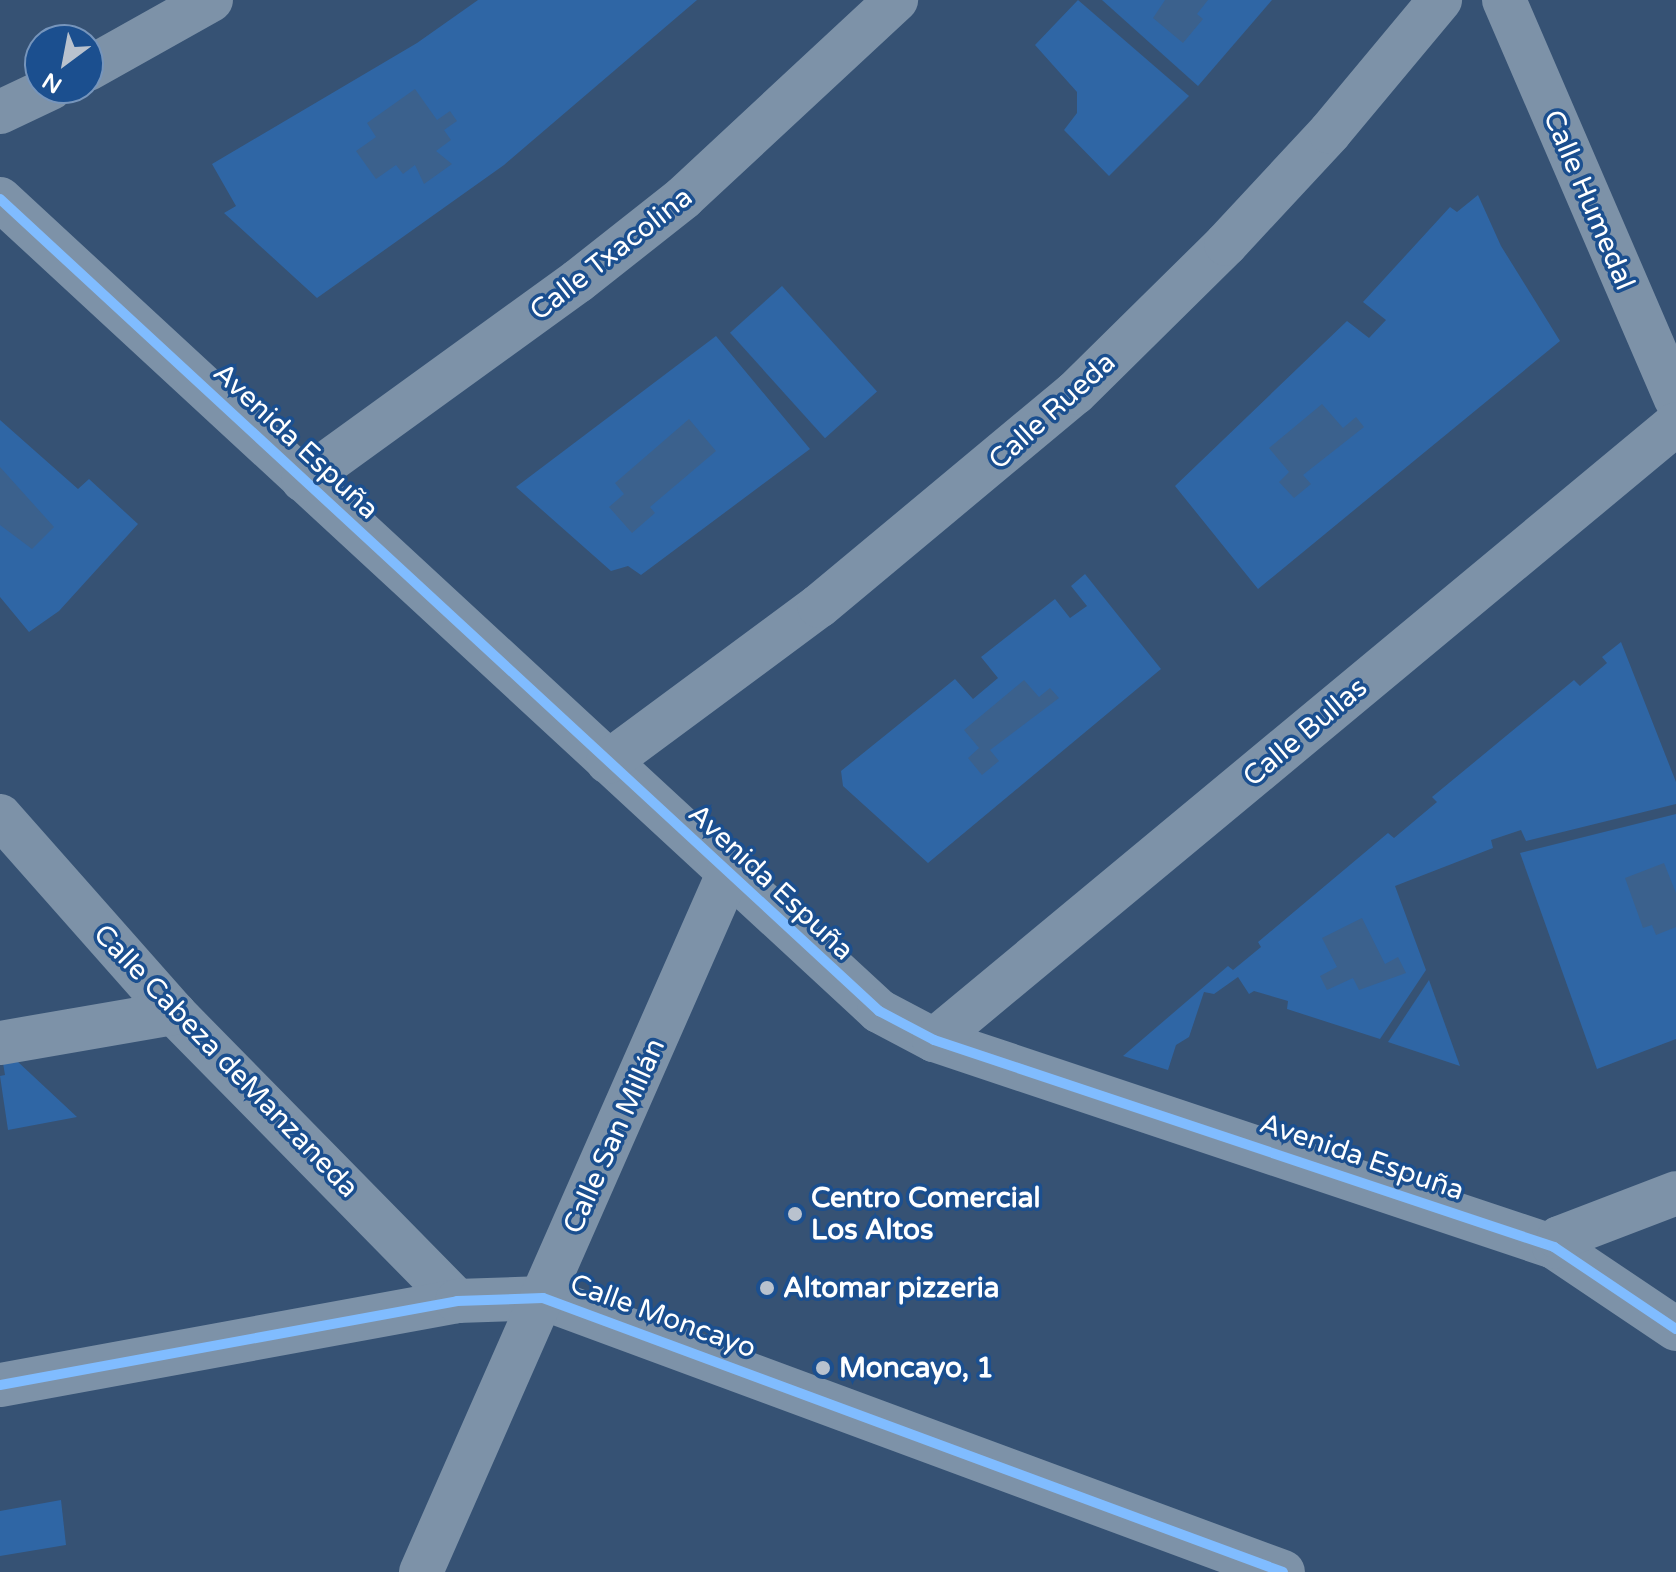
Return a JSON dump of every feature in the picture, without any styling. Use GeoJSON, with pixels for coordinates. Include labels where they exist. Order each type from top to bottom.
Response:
{"type":"FeatureCollection","features":[{"type":"Feature","properties":{"kind":"street"},"geometry":{"type":"LineString","coordinates":[[104,60],[211,0]]}},
{"type":"Feature","properties":{"kind":"street","name":"Calle Txacolina"},"geometry":{"type":"LineString","coordinates":[[303,480],[555,299],[683,198],[896,0]]}},
{"type":"Feature","properties":{"kind":"street","name":"Calle Rueda"},"geometry":{"type":"LineString","coordinates":[[608,762],[841,588],[1075,393],[1226,244],[1440,0]]}},
{"type":"Feature","properties":{"kind":"street","name":"Calle Humedal"},"geometry":{"type":"LineString","coordinates":[[1504,0],[1676,399]]}},
{"type":"Feature","properties":{"kind":"street"},"geometry":{"type":"LineString","coordinates":[[0,112],[24,101]]}},
{"type":"Feature","properties":{"kind":"street","name":"Avenida Espuña"},"geometry":{"type":"LineString","coordinates":[[0,199],[852,991],[934,1040],[1554,1247],[1676,1329]]}},
{"type":"Feature","properties":{"kind":"street","name":"Calle Bullas"},"geometry":{"type":"LineString","coordinates":[[934,1040],[1676,424]]}},
{"type":"Feature","properties":{"kind":"street","name":"Calle Cabeza deManzaneda"},"geometry":{"type":"LineString","coordinates":[[0,816],[174,1013],[457,1301]]}},
{"type":"Feature","properties":{"kind":"street","name":"Calle San Millán"},"geometry":{"type":"LineString","coordinates":[[421,1572],[728,874]]}},
{"type":"Feature","properties":{"kind":"street"},"geometry":{"type":"LineString","coordinates":[[0,1043],[174,1013]]}},
{"type":"Feature","properties":{"kind":"street"},"geometry":{"type":"LineString","coordinates":[[1554,1247],[1559,1238],[1676,1193]]}},
{"type":"Feature","properties":{"kind":"street","name":"Calle Moncayo"},"geometry":{"type":"LineString","coordinates":[[0,1385],[457,1301],[543,1298],[1283,1572]]}},
{"type":"Feature","properties":{"kind":"shaded area"},"geometry":{"type":"Polygon","coordinates":[[[478,0],[697,0],[504,165],[317,298],[224,213],[236,206],[212,164],[417,43],[478,0]]]}},
{"type":"Feature","properties":{"kind":"shaded area"},"geometry":{"type":"Polygon","coordinates":[[[1078,0],[1189,96],[1109,176],[1064,130],[1077,113],[1077,92],[1035,45],[1078,0]]]}},
{"type":"Feature","properties":{"kind":"shaded area"},"geometry":{"type":"Polygon","coordinates":[[[1102,0],[1272,0],[1198,86],[1102,0]]]}},
{"type":"Feature","properties":{"kind":"shaded area"},"geometry":{"type":"Polygon","coordinates":[[[1165,0],[1208,0],[1197,14],[1203,19],[1183,43],[1153,18],[1165,0]]]}},
{"type":"Feature","properties":{"kind":"shaded area"},"geometry":{"type":"Polygon","coordinates":[[[415,89],[437,120],[450,111],[457,121],[444,130],[451,140],[436,151],[452,164],[424,184],[415,165],[403,174],[396,165],[376,179],[356,151],[376,137],[367,123],[415,89]]]}},
{"type":"Feature","properties":{"kind":"shaded area"},"geometry":{"type":"Polygon","coordinates":[[[1478,195],[1501,246],[1560,341],[1258,589],[1175,486],[1347,321],[1369,338],[1386,320],[1363,302],[1450,207],[1457,212],[1478,195]]]}},
{"type":"Feature","properties":{"kind":"shaded area"},"geometry":{"type":"Polygon","coordinates":[[[782,286],[877,392],[825,438],[730,333],[782,286]]]}},
{"type":"Feature","properties":{"kind":"shaded area"},"geometry":{"type":"Polygon","coordinates":[[[716,336],[810,449],[641,575],[628,566],[611,571],[516,487],[716,336]]]}},
{"type":"Feature","properties":{"kind":"shaded area"},"geometry":{"type":"Polygon","coordinates":[[[1322,404],[1343,428],[1356,417],[1364,427],[1303,475],[1311,484],[1294,498],[1279,482],[1289,472],[1269,448],[1322,404]]]}},
{"type":"Feature","properties":{"kind":"shaded area"},"geometry":{"type":"Polygon","coordinates":[[[689,419],[716,451],[650,507],[655,513],[632,533],[609,507],[624,494],[615,483],[689,419]]]}},
{"type":"Feature","properties":{"kind":"shaded area"},"geometry":{"type":"Polygon","coordinates":[[[0,420],[78,489],[89,479],[138,524],[59,611],[29,632],[0,597],[0,420]]]}},
{"type":"Feature","properties":{"kind":"shaded area"},"geometry":{"type":"Polygon","coordinates":[[[0,467],[54,527],[32,549],[0,525],[0,467]]]}},
{"type":"Feature","properties":{"kind":"shaded area"},"geometry":{"type":"Polygon","coordinates":[[[1085,574],[1161,669],[928,863],[843,786],[841,771],[955,679],[973,699],[998,678],[981,657],[1055,599],[1070,618],[1087,606],[1071,586],[1085,574]]]}},
{"type":"Feature","properties":{"kind":"shaded area"},"geometry":{"type":"Polygon","coordinates":[[[1621,642],[1676,782],[1676,804],[1526,841],[1521,830],[1491,840],[1493,848],[1395,886],[1426,970],[1380,1039],[1287,1009],[1288,1001],[1254,991],[1249,994],[1238,977],[1214,994],[1204,992],[1189,1037],[1176,1045],[1168,1070],[1123,1056],[1228,966],[1233,970],[1261,947],[1258,942],[1388,833],[1394,838],[1437,802],[1432,797],[1574,680],[1580,686],[1607,663],[1602,657],[1621,642]]]}},
{"type":"Feature","properties":{"kind":"shaded area"},"geometry":{"type":"Polygon","coordinates":[[[1024,680],[1039,697],[1050,688],[1059,698],[990,750],[999,761],[982,775],[968,758],[979,748],[964,730],[1024,680]]]}},
{"type":"Feature","properties":{"kind":"shaded area"},"geometry":{"type":"Polygon","coordinates":[[[1676,814],[1676,1039],[1597,1069],[1520,853],[1676,814]]]}},
{"type":"Feature","properties":{"kind":"shaded area"},"geometry":{"type":"Polygon","coordinates":[[[1664,863],[1676,893],[1676,927],[1656,935],[1652,925],[1643,928],[1625,878],[1664,863]]]}},
{"type":"Feature","properties":{"kind":"shaded area"},"geometry":{"type":"Polygon","coordinates":[[[1362,918],[1385,964],[1398,957],[1406,973],[1359,990],[1353,978],[1327,990],[1320,976],[1337,967],[1322,938],[1362,918]]]}},
{"type":"Feature","properties":{"kind":"shaded area"},"geometry":{"type":"Polygon","coordinates":[[[1429,980],[1460,1066],[1388,1042],[1429,980]]]}},
{"type":"Feature","properties":{"kind":"shaded area"},"geometry":{"type":"Polygon","coordinates":[[[17,1061],[77,1117],[8,1130],[0,1076],[5,1075],[3,1063],[17,1061]]]}},
{"type":"Feature","properties":{"kind":"shaded area"},"geometry":{"type":"Polygon","coordinates":[[[61,1500],[66,1545],[0,1556],[0,1511],[61,1500]]]}},
{"type":"Feature","properties":{"kind":"cycle path"},"geometry":{"type":"LineString","coordinates":[[0,199],[879,1011],[934,1040],[1554,1247],[1676,1329]]}},
{"type":"Feature","properties":{"kind":"cycle path"},"geometry":{"type":"LineString","coordinates":[[0,1385],[457,1301],[543,1298],[1283,1572]]}},
{"type":"Feature","properties":{"kind":"place","name":"Centro Comercial Los Altos"},"geometry":{"type":"Point","coordinates":[795,1214]}},
{"type":"Feature","properties":{"kind":"place","name":"Altomar pizzeria"},"geometry":{"type":"Point","coordinates":[767,1288]}},
{"type":"Feature","properties":{"kind":"place","name":"Moncayo, 1"},"geometry":{"type":"Point","coordinates":[823,1368]}}]}
